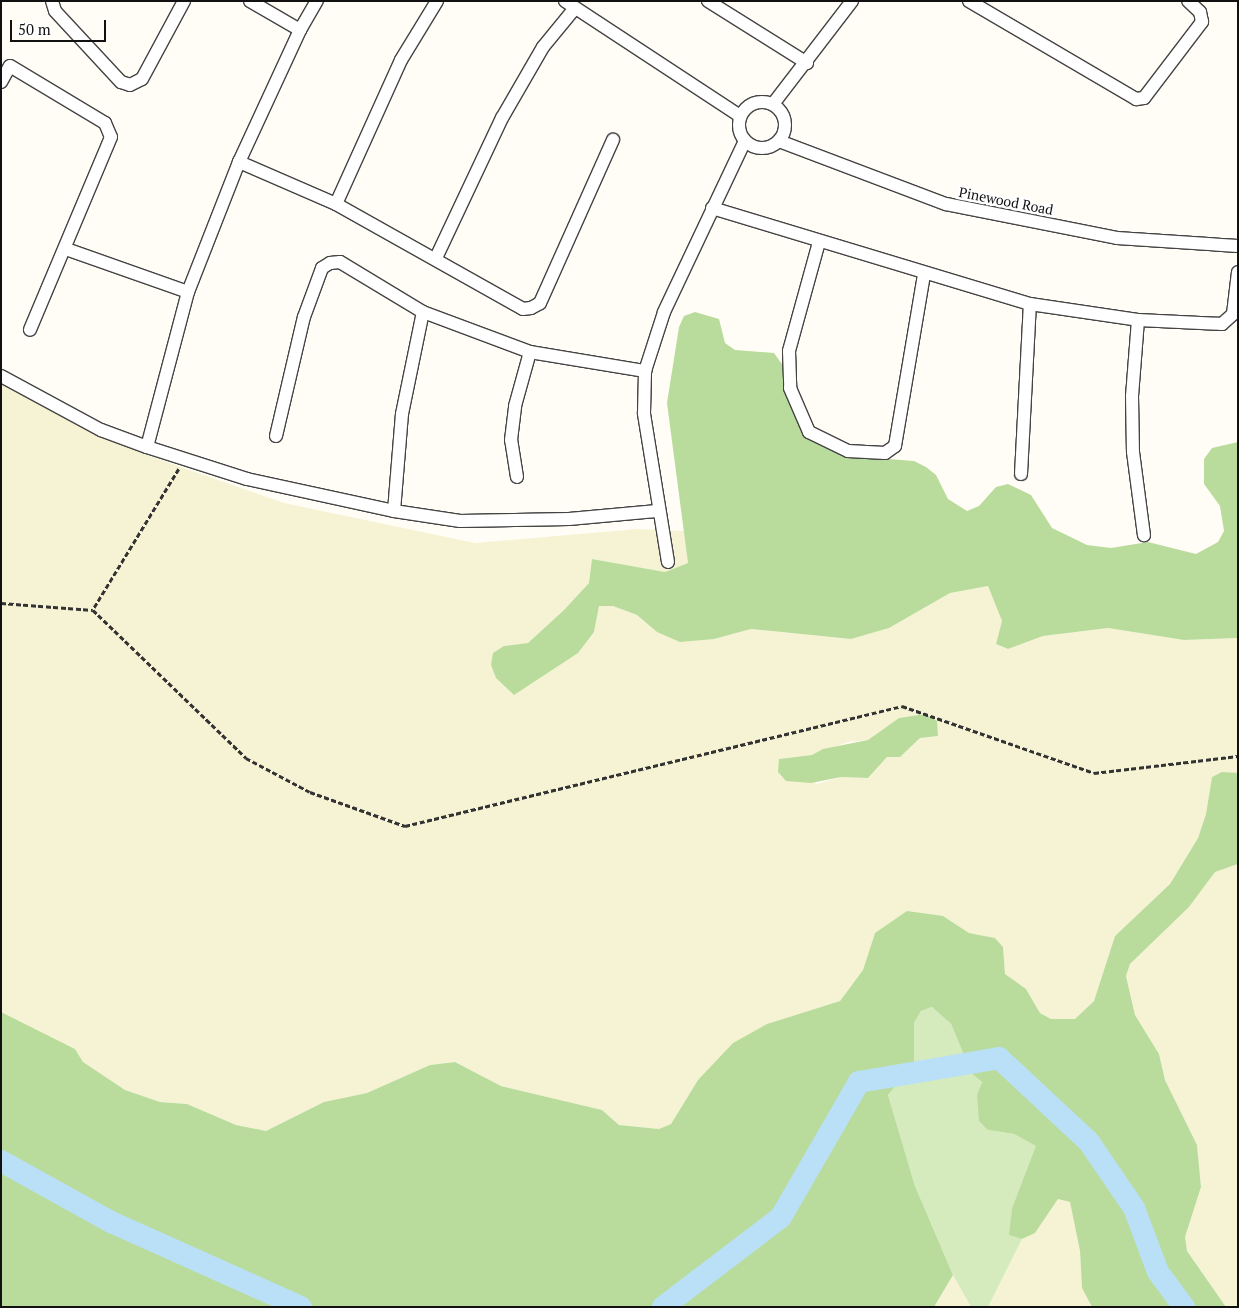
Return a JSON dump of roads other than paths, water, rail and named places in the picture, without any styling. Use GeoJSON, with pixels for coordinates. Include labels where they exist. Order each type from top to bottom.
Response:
{"type":"FeatureCollection","features":[{"type":"Feature","properties":{"kind":"street"},"geometry":{"type":"LineString","coordinates":[[52,1],[55,11],[121,82],[130,85],[142,80],[184,1]]}},
{"type":"Feature","properties":{"kind":"street"},"geometry":{"type":"LineString","coordinates":[[250,1],[300,30]]}},
{"type":"Feature","properties":{"kind":"street"},"geometry":{"type":"LineString","coordinates":[[147,447],[188,292],[238,162],[300,30],[317,1]]}},
{"type":"Feature","properties":{"kind":"street"},"geometry":{"type":"LineString","coordinates":[[336,204],[402,60],[437,1]]}},
{"type":"Feature","properties":{"kind":"street"},"geometry":{"type":"LineString","coordinates":[[708,1],[808,63]]}},
{"type":"Feature","properties":{"kind":"street"},"geometry":{"type":"LineString","coordinates":[[773,104],[808,63],[852,1]]}},
{"type":"Feature","properties":{"kind":"street"},"geometry":{"type":"LineString","coordinates":[[969,1],[1136,98],[1144,98],[1202,22],[1200,12],[1188,1]]}},
{"type":"Feature","properties":{"kind":"street"},"geometry":{"type":"LineString","coordinates":[[436,258],[502,118],[570,4],[740,116]]}},
{"type":"Feature","properties":{"kind":"street"},"geometry":{"type":"LineString","coordinates":[[1,82],[6,63],[105,123],[110,130],[111,137],[30,330]]}},
{"type":"Feature","properties":{"kind":"street"},"geometry":{"type":"LineString","coordinates":[[758,102],[773,104],[785,121],[779,141],[766,148],[745,142],[739,130],[740,116],[744,109],[758,102]]}},
{"type":"Feature","properties":{"kind":"street"},"geometry":{"type":"LineString","coordinates":[[238,162],[336,204],[436,258],[522,309],[540,304],[613,140]]}},
{"type":"Feature","properties":{"kind":"street","name":"Pinewood Road"},"geometry":{"type":"LineString","coordinates":[[779,141],[946,204],[1117,238],[1238,246]]}},
{"type":"Feature","properties":{"kind":"street"},"geometry":{"type":"LineString","coordinates":[[668,562],[657,511],[644,413],[645,371],[664,312],[745,142]]}},
{"type":"Feature","properties":{"kind":"street"},"geometry":{"type":"LineString","coordinates":[[712,208],[924,274],[1030,304],[1138,320],[1222,324],[1233,314],[1238,272]]}},
{"type":"Feature","properties":{"kind":"street"},"geometry":{"type":"LineString","coordinates":[[819,242],[789,351],[790,388],[808,432],[848,451],[885,453],[895,446],[924,274]]}},
{"type":"Feature","properties":{"kind":"street"},"geometry":{"type":"LineString","coordinates":[[66,248],[188,292]]}},
{"type":"Feature","properties":{"kind":"street"},"geometry":{"type":"LineString","coordinates":[[276,436],[304,317],[322,268],[340,262],[423,312],[530,352],[645,371]]}},
{"type":"Feature","properties":{"kind":"street"},"geometry":{"type":"LineString","coordinates":[[1021,474],[1030,304]]}},
{"type":"Feature","properties":{"kind":"street"},"geometry":{"type":"LineString","coordinates":[[394,511],[402,414],[423,312]]}},
{"type":"Feature","properties":{"kind":"street"},"geometry":{"type":"LineString","coordinates":[[1138,320],[1132,396],[1133,452],[1144,535]]}},
{"type":"Feature","properties":{"kind":"street"},"geometry":{"type":"LineString","coordinates":[[517,478],[511,440],[515,406],[530,352]]}},
{"type":"Feature","properties":{"kind":"street"},"geometry":{"type":"LineString","coordinates":[[1,376],[101,430],[147,447],[247,479],[394,511],[460,521],[569,519],[657,511]]}},
{"type":"Feature","properties":{"kind":"waterway"},"geometry":{"type":"LineString","coordinates":[[663,1307],[781,1217],[859,1082],[999,1058],[1089,1142],[1134,1208],[1158,1272],[1184,1307]]}},
{"type":"Feature","properties":{"kind":"waterway"},"geometry":{"type":"LineString","coordinates":[[1,1161],[111,1222],[301,1307]]}}]}
